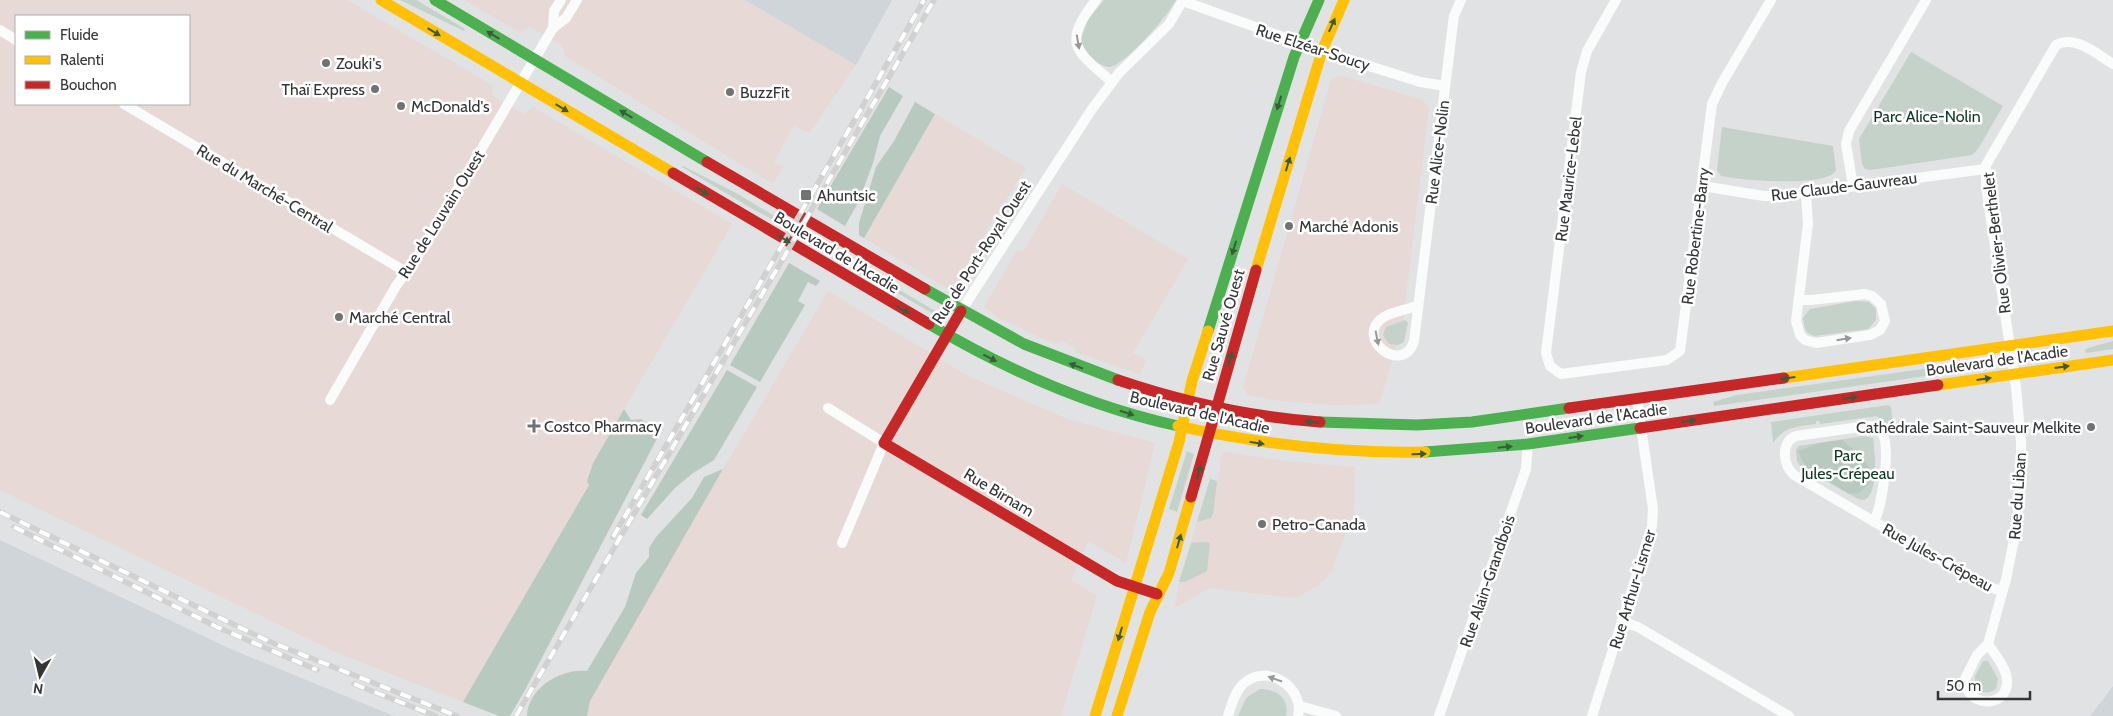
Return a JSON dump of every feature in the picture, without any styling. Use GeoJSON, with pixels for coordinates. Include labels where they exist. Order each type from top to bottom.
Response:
{"type":"FeatureCollection","features":[{"type":"Feature","properties":{"kind":"main road","name":"Boulevard de l'Acadie"},"geometry":{"type":"LineString","coordinates":[[382,0],[947,335],[1009,368],[1063,391],[1116,410],[1210,434],[1303,449],[1369,454],[1435,453],[1528,444],[2113,360]]}},
{"type":"Feature","properties":{"kind":"main road","name":"Boulevard de l'Acadie"},"geometry":{"type":"LineString","coordinates":[[435,0],[961,310],[1024,344],[1070,364],[1122,382],[1188,401],[1308,421],[1417,426],[1508,418],[2113,331]]}},
{"type":"Feature","properties":{"kind":"main road","name":"Rue Sauvé Ouest"},"geometry":{"type":"LineString","coordinates":[[1095,716],[1182,428],[1188,401],[1288,75],[1320,0]]}},
{"type":"Feature","properties":{"kind":"main road","name":"Rue Sauvé Ouest"},"geometry":{"type":"LineString","coordinates":[[1117,716],[1157,594],[1169,573],[1254,274],[1322,51],[1344,0]]}},
{"type":"Feature","properties":{"kind":"main road","name":"Rue de Port-Royal Ouest"},"geometry":{"type":"LineString","coordinates":[[884,442],[961,310]]}},
{"type":"Feature","properties":{"kind":"main road","name":"Rue Birnam"},"geometry":{"type":"LineString","coordinates":[[884,442],[1117,581],[1157,594]]}},
{"type":"Feature","properties":{"kind":"street","name":"Rue de Louvain Ouest"},"geometry":{"type":"LineString","coordinates":[[553,28],[554,11],[561,0]]}},
{"type":"Feature","properties":{"kind":"street","name":"Rue de Louvain Ouest"},"geometry":{"type":"LineString","coordinates":[[330,400],[553,28],[566,18],[577,0]]}},
{"type":"Feature","properties":{"kind":"street"},"geometry":{"type":"LineString","coordinates":[[1096,0],[1079,23],[1076,36],[1077,45],[1083,57],[1112,82]]}},
{"type":"Feature","properties":{"kind":"street","name":"Rue Alice-Nolin"},"geometry":{"type":"LineString","coordinates":[[1418,305],[1385,316],[1379,321],[1375,336],[1377,343],[1383,351],[1398,354],[1411,348],[1416,334],[1453,22],[1461,0]]}},
{"type":"Feature","properties":{"kind":"street","name":"Rue Maurice-Lebel"},"geometry":{"type":"LineString","coordinates":[[1550,366],[1547,350],[1581,72],[1587,51],[1616,0]]}},
{"type":"Feature","properties":{"kind":"street","name":"Rue Robertine-Barry"},"geometry":{"type":"LineString","coordinates":[[1550,366],[1559,373],[1569,374],[1667,360],[1678,354],[1682,345],[1710,118],[1715,97],[1771,0]]}},
{"type":"Feature","properties":{"kind":"street"},"geometry":{"type":"LineString","coordinates":[[1853,186],[1846,144],[1849,131],[1926,0]]}},
{"type":"Feature","properties":{"kind":"street","name":"Rue de Port-Royal Ouest"},"geometry":{"type":"LineString","coordinates":[[961,310],[1079,128],[1112,82],[1169,24],[1183,1]]}},
{"type":"Feature","properties":{"kind":"street","name":"Rue Elzéar-Soucy"},"geometry":{"type":"LineString","coordinates":[[1183,1],[1300,44],[1420,82],[1445,86]]}},
{"type":"Feature","properties":{"kind":"street"},"geometry":{"type":"LineString","coordinates":[[0,30],[15,39]]}},
{"type":"Feature","properties":{"kind":"street","name":"Rue Olivier-Berthelet"},"geometry":{"type":"LineString","coordinates":[[2009,346],[1985,169],[1989,156],[2051,50],[2061,42],[2074,42],[2113,64]]}},
{"type":"Feature","properties":{"kind":"street","name":"Rue du Marché-Central"},"geometry":{"type":"LineString","coordinates":[[126,105],[406,272]]}},
{"type":"Feature","properties":{"kind":"street","name":"Rue Claude-Gauvreau"},"geometry":{"type":"LineString","coordinates":[[1702,186],[1764,196],[1806,193],[1985,169]]}},
{"type":"Feature","properties":{"kind":"street"},"geometry":{"type":"LineString","coordinates":[[1799,300],[1869,295],[1881,304],[1885,321],[1882,328],[1873,334],[1812,343],[1802,338],[1797,328],[1799,300],[1808,219],[1806,193]]}},
{"type":"Feature","properties":{"kind":"street","name":"Rue du Liban"},"geometry":{"type":"LineString","coordinates":[[1988,644],[2007,674],[2008,682],[2002,696],[1988,702],[1980,701],[1970,695],[1964,683],[1977,655],[1988,644],[2015,538],[2021,484],[2021,437],[2009,346]]}},
{"type":"Feature","properties":{"kind":"street","name":"Rue Arthur-Lismer"},"geometry":{"type":"LineString","coordinates":[[1592,716],[1623,622],[1653,521],[1637,400]]}},
{"type":"Feature","properties":{"kind":"street","name":"Rue Birnam"},"geometry":{"type":"LineString","coordinates":[[828,408],[884,442]]}},
{"type":"Feature","properties":{"kind":"street","name":"Rue Jules-Crépeau"},"geometry":{"type":"LineString","coordinates":[[1874,522],[1882,503],[1884,484],[1884,438],[1880,430],[1867,426],[1796,436],[1789,440],[1785,448],[1786,461],[1792,473],[1874,522],[1985,586],[2002,591]]}},
{"type":"Feature","properties":{"kind":"street","name":"Rue de Port-Royal Ouest"},"geometry":{"type":"LineString","coordinates":[[842,543],[884,442]]}},
{"type":"Feature","properties":{"kind":"street","name":"Rue Alain-Grandbois"},"geometry":{"type":"LineString","coordinates":[[1439,716],[1526,469],[1528,444]]}},
{"type":"Feature","properties":{"kind":"street"},"geometry":{"type":"LineString","coordinates":[[1623,622],[1638,628],[1789,716]]}},
{"type":"Feature","properties":{"kind":"street"},"geometry":{"type":"LineString","coordinates":[[1228,716],[1240,688],[1246,682],[1258,676],[1273,677],[1286,684],[1295,693],[1299,711],[1336,716]]}},
{"type":"Feature","properties":{"kind":"shaded area","name":"Marché Central"},"geometry":{"type":"Polygon","coordinates":[[[0,0],[347,0],[492,85],[493,96],[524,114],[533,107],[732,224],[593,462],[587,481],[589,485],[463,702],[340,654],[0,490],[0,0]]]}},
{"type":"Feature","properties":{"kind":"shaded area"},"geometry":{"type":"Polygon","coordinates":[[[465,0],[745,0],[856,65],[809,133],[794,125],[774,162],[783,167],[773,184],[565,56],[563,46],[530,27],[520,33],[465,0]]]}},
{"type":"Feature","properties":{"kind":"shaded area"},"geometry":{"type":"Polygon","coordinates":[[[745,0],[892,0],[856,65],[745,0]]]}},
{"type":"Feature","properties":{"kind":"shaded area"},"geometry":{"type":"Polygon","coordinates":[[[1338,75],[1421,99],[1429,107],[1402,328],[1379,404],[1334,405],[1272,400],[1248,395],[1243,388],[1331,80],[1338,75]]]}},
{"type":"Feature","properties":{"kind":"shaded area"},"geometry":{"type":"Polygon","coordinates":[[[935,114],[1026,168],[950,290],[864,238],[935,114]]]}},
{"type":"Feature","properties":{"kind":"shaded area"},"geometry":{"type":"Polygon","coordinates":[[[1062,184],[1188,259],[1133,353],[1146,360],[1140,374],[1075,352],[1076,349],[1061,340],[1058,345],[1041,338],[999,318],[984,307],[1017,250],[1023,252],[1062,184]]]}},
{"type":"Feature","properties":{"kind":"shaded area"},"geometry":{"type":"Polygon","coordinates":[[[828,291],[966,375],[1067,419],[1155,443],[1126,563],[1088,541],[1071,580],[1097,596],[1061,716],[578,716],[828,291]]]}},
{"type":"Feature","properties":{"kind":"shaded area"},"geometry":{"type":"Polygon","coordinates":[[[1227,452],[1292,462],[1355,467],[1354,511],[1331,572],[1329,572],[1325,581],[1296,598],[1209,588],[1175,608],[1179,582],[1210,479],[1218,481],[1222,453],[1227,452]]]}},
{"type":"Feature","properties":{"kind":"shaded area"},"geometry":{"type":"Polygon","coordinates":[[[0,540],[233,650],[394,716],[0,716],[0,540]]]}},
{"type":"Feature","properties":{"kind":"shaded area"},"geometry":{"type":"Polygon","coordinates":[[[2113,686],[2113,716],[2090,716],[2105,697],[2113,686]]]}},
{"type":"Feature","properties":{"kind":"green space"},"geometry":{"type":"Polygon","coordinates":[[[400,0],[416,0],[465,29],[464,31],[400,0]]]}},
{"type":"Feature","properties":{"kind":"green space"},"geometry":{"type":"Polygon","coordinates":[[[1104,0],[1176,0],[1165,17],[1136,49],[1126,58],[1109,67],[1099,64],[1091,57],[1081,39],[1087,21],[1104,0]]]}},
{"type":"Feature","properties":{"kind":"green space","name":"Parc Alice-Nolin"},"geometry":{"type":"Polygon","coordinates":[[[1911,52],[2003,106],[1978,149],[1972,155],[1871,170],[1865,169],[1862,164],[1859,139],[1911,52]]]}},
{"type":"Feature","properties":{"kind":"green space"},"geometry":{"type":"Polygon","coordinates":[[[889,87],[903,96],[880,136],[873,163],[859,201],[845,226],[817,209],[889,87]]]}},
{"type":"Feature","properties":{"kind":"green space"},"geometry":{"type":"Polygon","coordinates":[[[915,102],[935,114],[864,238],[859,235],[859,223],[876,167],[894,141],[915,102]]]}},
{"type":"Feature","properties":{"kind":"green space","name":"Parc Alice-Nolin"},"geometry":{"type":"Polygon","coordinates":[[[1722,127],[1833,146],[1836,170],[1830,176],[1801,181],[1763,181],[1721,176],[1717,170],[1722,127]]]}},
{"type":"Feature","properties":{"kind":"green space"},"geometry":{"type":"Polygon","coordinates":[[[683,166],[736,193],[781,220],[780,223],[756,211],[683,166]]]}},
{"type":"Feature","properties":{"kind":"green space"},"geometry":{"type":"Polygon","coordinates":[[[789,263],[820,281],[816,286],[808,282],[798,301],[805,305],[760,382],[730,365],[789,263]]]}},
{"type":"Feature","properties":{"kind":"green space"},"geometry":{"type":"Polygon","coordinates":[[[853,263],[937,312],[935,315],[852,266],[853,263]]]}},
{"type":"Feature","properties":{"kind":"green space"},"geometry":{"type":"Polygon","coordinates":[[[1856,301],[1869,302],[1876,309],[1876,320],[1868,329],[1815,336],[1806,331],[1803,318],[1810,309],[1856,301]]]}},
{"type":"Feature","properties":{"kind":"green space"},"geometry":{"type":"Polygon","coordinates":[[[1405,320],[1408,323],[1404,342],[1398,345],[1389,344],[1383,335],[1386,327],[1405,320]]]}},
{"type":"Feature","properties":{"kind":"green space"},"geometry":{"type":"Polygon","coordinates":[[[2113,341],[2113,349],[2086,353],[2085,349],[2113,341]]]}},
{"type":"Feature","properties":{"kind":"green space"},"geometry":{"type":"Polygon","coordinates":[[[1938,367],[1939,370],[1926,376],[1714,406],[1713,402],[1737,395],[1938,367]]]}},
{"type":"Feature","properties":{"kind":"green space"},"geometry":{"type":"Polygon","coordinates":[[[727,370],[757,387],[714,460],[693,473],[675,488],[647,519],[641,515],[727,370]]]}},
{"type":"Feature","properties":{"kind":"green space"},"geometry":{"type":"Polygon","coordinates":[[[1888,405],[1891,407],[1893,427],[1876,416],[1820,424],[1819,421],[1816,421],[1816,424],[1786,430],[1773,443],[1771,422],[1888,405]]]}},
{"type":"Feature","properties":{"kind":"green space"},"geometry":{"type":"Polygon","coordinates":[[[624,409],[631,420],[641,419],[661,431],[525,690],[510,716],[499,716],[463,702],[589,485],[587,481],[593,463],[624,409]]]}},
{"type":"Feature","properties":{"kind":"green space","name":"Parc Jules-Crépeau"},"geometry":{"type":"Polygon","coordinates":[[[1863,436],[1873,438],[1875,463],[1872,490],[1864,500],[1858,499],[1800,466],[1797,461],[1796,450],[1799,446],[1863,436]]]}},
{"type":"Feature","properties":{"kind":"green space","name":"Parc Jules-Crépeau"},"geometry":{"type":"Polygon","coordinates":[[[1842,440],[1858,453],[1870,470],[1869,484],[1859,493],[1849,494],[1807,469],[1798,451],[1820,443],[1842,440]]]}},
{"type":"Feature","properties":{"kind":"green space"},"geometry":{"type":"Polygon","coordinates":[[[1187,451],[1194,454],[1177,512],[1169,509],[1187,451]]]}},
{"type":"Feature","properties":{"kind":"green space"},"geometry":{"type":"Polygon","coordinates":[[[723,469],[590,701],[587,716],[527,716],[533,697],[548,682],[567,673],[587,671],[625,607],[636,573],[649,557],[649,548],[656,537],[692,498],[704,477],[723,469]]]}},
{"type":"Feature","properties":{"kind":"green space"},"geometry":{"type":"Polygon","coordinates":[[[1210,479],[1217,481],[1213,514],[1211,518],[1197,522],[1210,479]]]}},
{"type":"Feature","properties":{"kind":"green space"},"geometry":{"type":"Polygon","coordinates":[[[1191,543],[1210,543],[1207,571],[1185,582],[1179,582],[1191,543]]]}},
{"type":"Feature","properties":{"kind":"green space"},"geometry":{"type":"Polygon","coordinates":[[[1983,661],[1988,661],[1998,679],[1996,689],[1990,692],[1981,691],[1975,685],[1975,676],[1983,661]]]}},
{"type":"Feature","properties":{"kind":"green space"},"geometry":{"type":"Polygon","coordinates":[[[1260,689],[1276,693],[1284,700],[1287,710],[1286,716],[1238,716],[1246,698],[1260,689]]]}},
{"type":"Feature","properties":{"kind":"railway"},"geometry":{"type":"LineString","coordinates":[[613,537],[924,0]]}},
{"type":"Feature","properties":{"kind":"railway"},"geometry":{"type":"LineString","coordinates":[[516,716],[934,0]]}},
{"type":"Feature","properties":{"kind":"railway"},"geometry":{"type":"LineString","coordinates":[[0,512],[268,641],[457,716]]}},
{"type":"Feature","properties":{"kind":"railway"},"geometry":{"type":"LineString","coordinates":[[14,527],[217,627],[317,670]]}},
{"type":"Feature","properties":{"kind":"railway"},"geometry":{"type":"LineString","coordinates":[[354,684],[436,716]]}},
{"type":"Feature","properties":{"kind":"traffic: fast"},"geometry":{"type":"LineString","coordinates":[[435,0],[707,162]]}},
{"type":"Feature","properties":{"kind":"traffic: fast"},"geometry":{"type":"LineString","coordinates":[[1208,331],[1294,57],[1319,0]]}},
{"type":"Feature","properties":{"kind":"traffic: fast"},"geometry":{"type":"LineString","coordinates":[[925,289],[1024,344],[1118,380]]}},
{"type":"Feature","properties":{"kind":"traffic: fast"},"geometry":{"type":"LineString","coordinates":[[929,324],[958,341],[1049,385],[1113,408],[1178,426]]}},
{"type":"Feature","properties":{"kind":"traffic: fast"},"geometry":{"type":"LineString","coordinates":[[1320,422],[1417,425],[1472,422],[1569,408]]}},
{"type":"Feature","properties":{"kind":"traffic: fast"},"geometry":{"type":"LineString","coordinates":[[1425,452],[1528,444],[1640,428]]}},
{"type":"Feature","properties":{"kind":"traffic: slow"},"geometry":{"type":"LineString","coordinates":[[381,0],[673,173]]}},
{"type":"Feature","properties":{"kind":"traffic: slow"},"geometry":{"type":"LineString","coordinates":[[1256,270],[1322,51],[1344,0]]}},
{"type":"Feature","properties":{"kind":"traffic: slow"},"geometry":{"type":"LineString","coordinates":[[1095,716],[1179,442],[1192,381],[1208,331]]}},
{"type":"Feature","properties":{"kind":"traffic: slow"},"geometry":{"type":"LineString","coordinates":[[1784,378],[2113,331]]}},
{"type":"Feature","properties":{"kind":"traffic: slow"},"geometry":{"type":"LineString","coordinates":[[1938,385],[2113,360]]}},
{"type":"Feature","properties":{"kind":"traffic: slow"},"geometry":{"type":"LineString","coordinates":[[1178,426],[1270,443],[1362,451],[1425,452]]}},
{"type":"Feature","properties":{"kind":"traffic: slow"},"geometry":{"type":"LineString","coordinates":[[1117,716],[1150,612],[1169,573],[1191,497]]}},
{"type":"Feature","properties":{"kind":"traffic: jam"},"geometry":{"type":"LineString","coordinates":[[707,162],[925,289]]}},
{"type":"Feature","properties":{"kind":"traffic: jam"},"geometry":{"type":"LineString","coordinates":[[673,173],[929,324]]}},
{"type":"Feature","properties":{"kind":"traffic: jam"},"geometry":{"type":"LineString","coordinates":[[1191,497],[1256,270]]}},
{"type":"Feature","properties":{"kind":"traffic: jam"},"geometry":{"type":"LineString","coordinates":[[961,311],[884,443],[1117,581],[1157,594]]}},
{"type":"Feature","properties":{"kind":"traffic: jam"},"geometry":{"type":"LineString","coordinates":[[1569,408],[1784,378]]}},
{"type":"Feature","properties":{"kind":"traffic: jam"},"geometry":{"type":"LineString","coordinates":[[1118,380],[1193,402],[1243,412],[1320,422]]}},
{"type":"Feature","properties":{"kind":"traffic: jam"},"geometry":{"type":"LineString","coordinates":[[1640,428],[1938,385]]}},
{"type":"Feature","properties":{"kind":"place","name":"Zouki's"},"geometry":{"type":"Point","coordinates":[326,63]}},
{"type":"Feature","properties":{"kind":"place","name":"Thaï Express"},"geometry":{"type":"Point","coordinates":[375,89]}},
{"type":"Feature","properties":{"kind":"place","name":"BuzzFit"},"geometry":{"type":"Point","coordinates":[730,92]}},
{"type":"Feature","properties":{"kind":"place","name":"McDonald's"},"geometry":{"type":"Point","coordinates":[401,106]}},
{"type":"Feature","properties":{"kind":"place","name":"Ahuntsic"},"geometry":{"type":"Point","coordinates":[806,195]}},
{"type":"Feature","properties":{"kind":"place","name":"Marché Adonis"},"geometry":{"type":"Point","coordinates":[1289,226]}},
{"type":"Feature","properties":{"kind":"place","name":"Marché Central"},"geometry":{"type":"Point","coordinates":[339,317]}},
{"type":"Feature","properties":{"kind":"place","name":"Costco Pharmacy"},"geometry":{"type":"Point","coordinates":[534,426]}},
{"type":"Feature","properties":{"kind":"place","name":"Cathédrale Saint-Sauveur Melkite"},"geometry":{"type":"Point","coordinates":[2091,427]}},
{"type":"Feature","properties":{"kind":"place","name":"Petro-Canada"},"geometry":{"type":"Point","coordinates":[1262,524]}}]}
